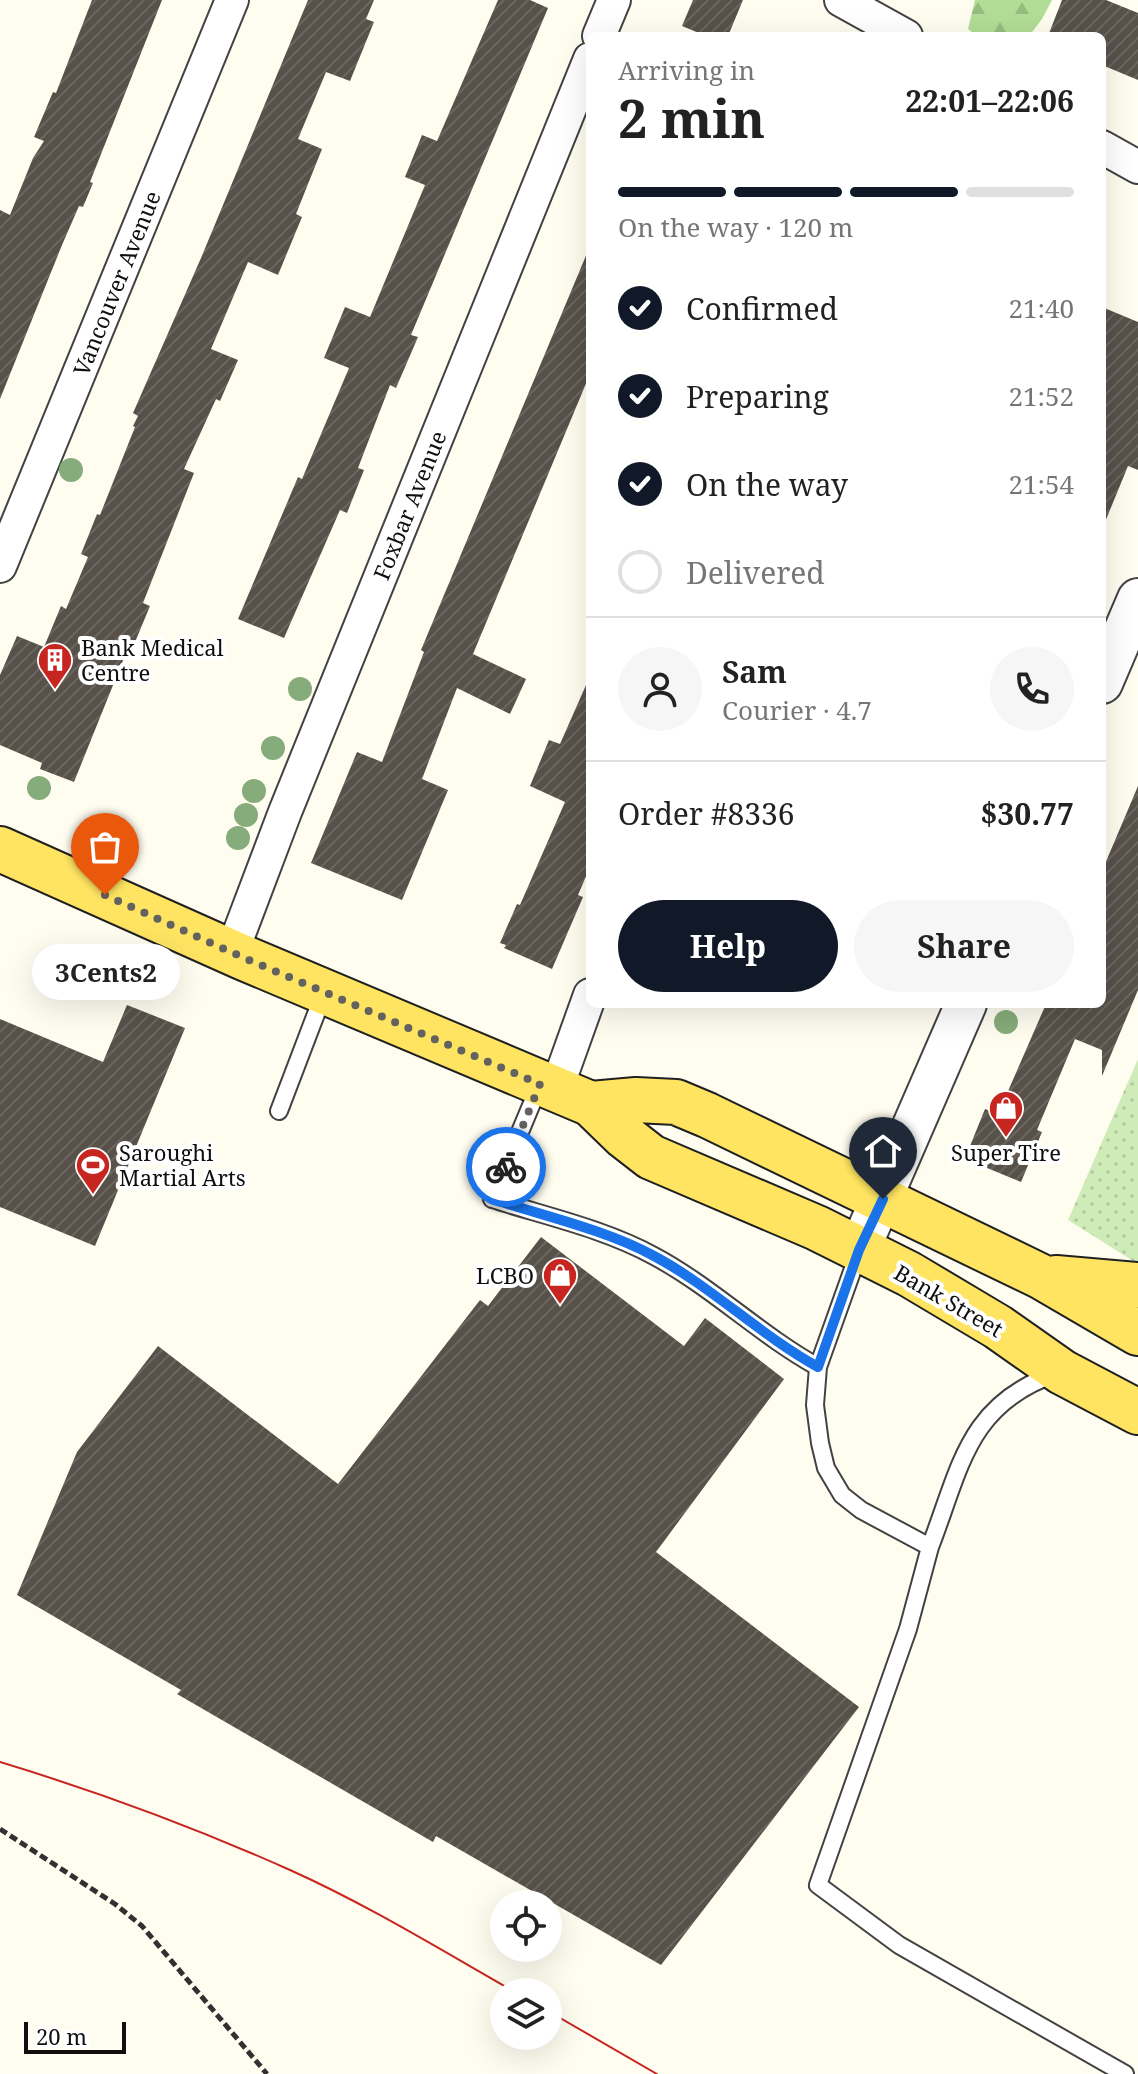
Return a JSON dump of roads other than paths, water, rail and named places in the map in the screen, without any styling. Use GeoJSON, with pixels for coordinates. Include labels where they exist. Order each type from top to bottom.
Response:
{"type":"FeatureCollection","features":[{"type":"Feature","properties":{"kind":"main road","name":"Bank Street"},"geometry":{"type":"LineString","coordinates":[[0,849],[232,952],[562,1092],[651,1157],[817,1228],[921,1281],[986,1319],[1062,1372],[1138,1412]]}},
{"type":"Feature","properties":{"kind":"main road","name":"Bank Street"},"geometry":{"type":"LineString","coordinates":[[562,1092],[676,1102],[1042,1277],[1138,1333]]}},
{"type":"Feature","properties":{"kind":"main road"},"geometry":{"type":"LineString","coordinates":[[1042,1277],[1138,1285]]}},
{"type":"Feature","properties":{"kind":"main road"},"geometry":{"type":"LineString","coordinates":[[1062,1372],[1138,1426]]}},
{"type":"Feature","properties":{"kind":"street","name":"Vancouver Avenue"},"geometry":{"type":"LineString","coordinates":[[0,566],[232,0]]}},
{"type":"Feature","properties":{"kind":"street"},"geometry":{"type":"LineString","coordinates":[[601,32],[614,0]]}},
{"type":"Feature","properties":{"kind":"street"},"geometry":{"type":"LineString","coordinates":[[841,0],[899,32]]}},
{"type":"Feature","properties":{"kind":"street","name":"Foxbar Avenue"},"geometry":{"type":"LineString","coordinates":[[232,952],[285,812],[586,69]]}},
{"type":"Feature","properties":{"kind":"street"},"geometry":{"type":"LineString","coordinates":[[1106,149],[1138,167]]}},
{"type":"Feature","properties":{"kind":"street"},"geometry":{"type":"LineString","coordinates":[[1106,674],[1138,599]]}},
{"type":"Feature","properties":{"kind":"street"},"geometry":{"type":"LineString","coordinates":[[562,1092],[586,1008]]}},
{"type":"Feature","properties":{"kind":"street"},"geometry":{"type":"LineString","coordinates":[[859,1250],[964,1008]]}},
{"type":"Feature","properties":{"kind":"lane"},"geometry":{"type":"LineString","coordinates":[[279,1111],[325,992]]}},
{"type":"Feature","properties":{"kind":"lane"},"geometry":{"type":"LineString","coordinates":[[562,1092],[492,1199],[608,1237],[652,1255],[789,1351],[818,1367]]}},
{"type":"Feature","properties":{"kind":"lane"},"geometry":{"type":"LineString","coordinates":[[859,1250],[818,1367],[815,1405],[820,1443],[834,1486],[861,1510],[930,1547]]}},
{"type":"Feature","properties":{"kind":"lane"},"geometry":{"type":"LineString","coordinates":[[1062,1372],[1031,1382],[1002,1401],[970,1442],[930,1547],[908,1629],[818,1885],[899,1945],[1125,2074]]}},
{"type":"Feature","properties":{"kind":"tram line"},"geometry":{"type":"LineString","coordinates":[[0,1762],[147,1812],[290,1870],[376,1913],[490,1978]]}},
{"type":"Feature","properties":{"kind":"tram line"},"geometry":{"type":"LineString","coordinates":[[562,2019],[657,2074]]}},
{"type":"Feature","properties":{"kind":"place","name":"Bank Medical Centre"},"geometry":{"type":"Point","coordinates":[55,691]}},
{"type":"Feature","properties":{"kind":"place","name":"3Cents2"},"geometry":{"type":"Point","coordinates":[105,895]}},
{"type":"Feature","properties":{"kind":"place","name":"Super Tire"},"geometry":{"type":"Point","coordinates":[1006,1139]}},
{"type":"Feature","properties":{"kind":"place","name":"Saroughi Martial Arts"},"geometry":{"type":"Point","coordinates":[93,1196]}},
{"type":"Feature","properties":{"kind":"place","name":"LCBO"},"geometry":{"type":"Point","coordinates":[560,1306]}}]}
